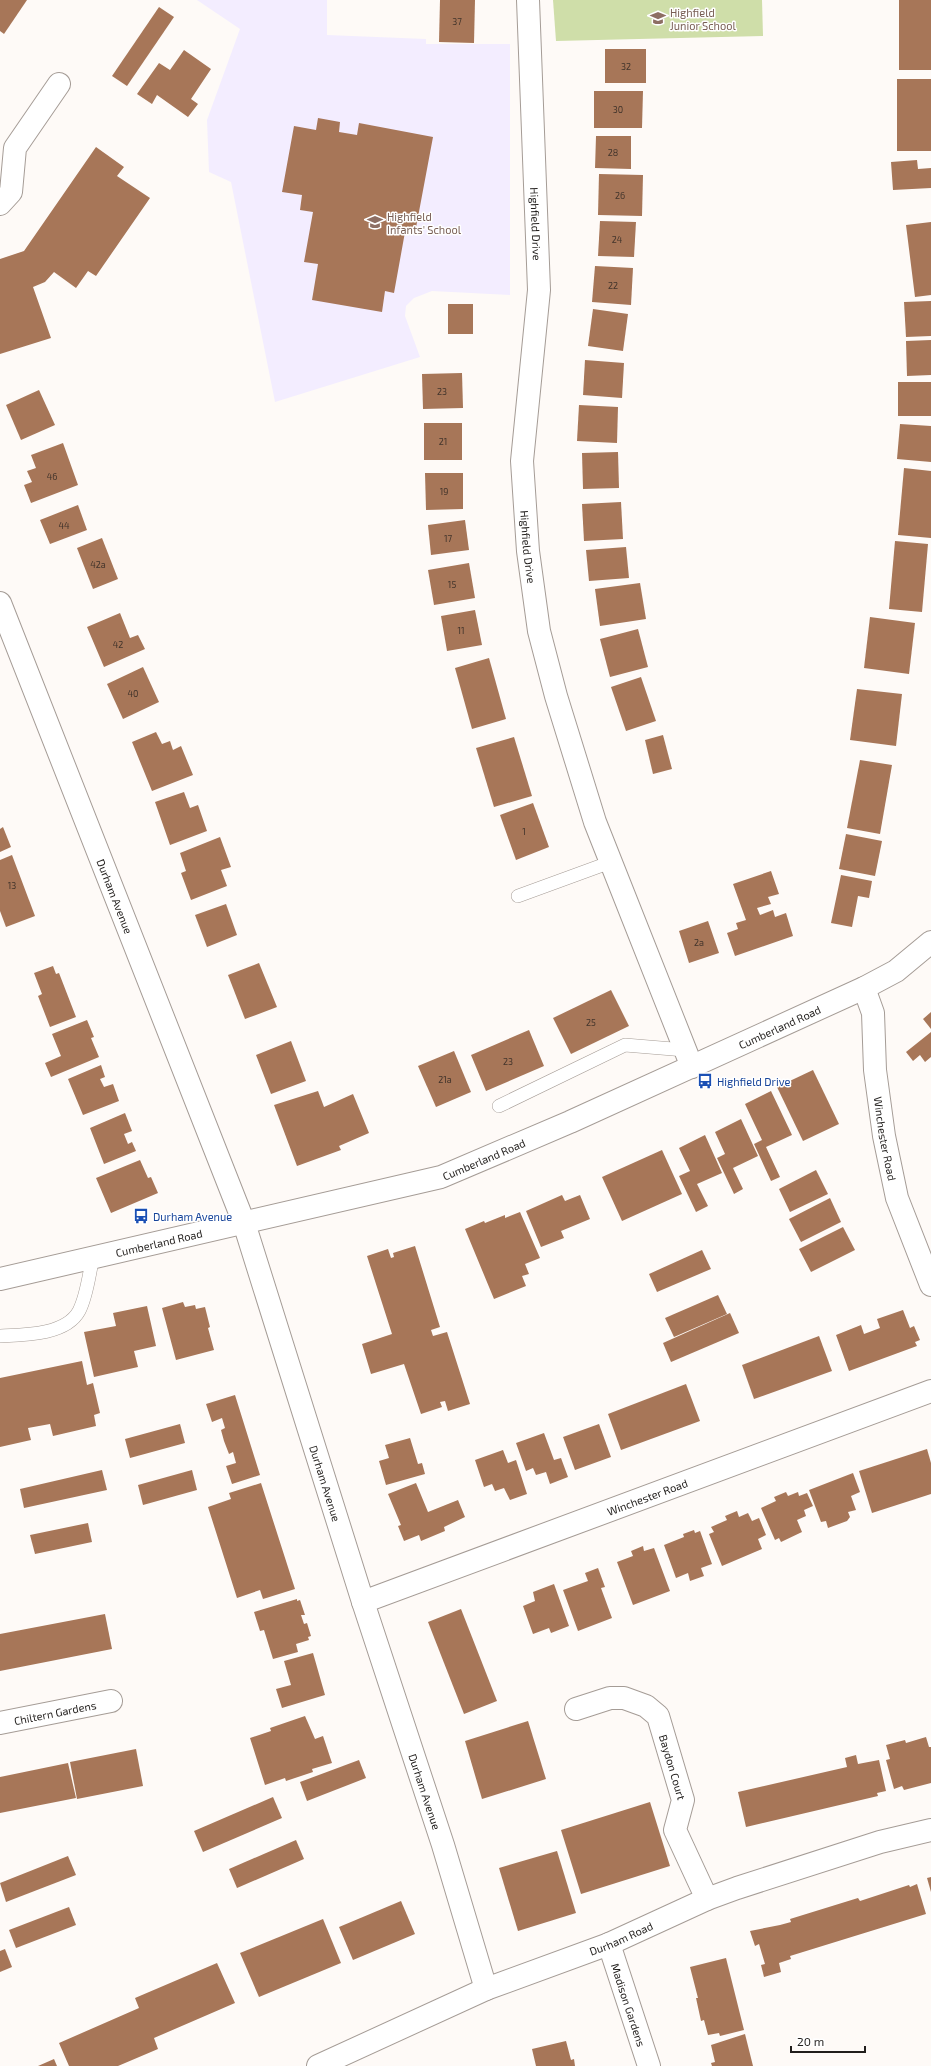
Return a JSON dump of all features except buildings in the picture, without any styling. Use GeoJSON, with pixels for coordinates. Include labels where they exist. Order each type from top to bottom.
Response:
{"type":"FeatureCollection","features":[{"type":"Feature","properties":{"kind":"street","name":"Highfield Drive"},"geometry":{"type":"LineString","coordinates":[[528,0],[539,290],[522,461],[528,551],[539,631],[556,696],[595,822],[689,1059]]}},
{"type":"Feature","properties":{"kind":"street"},"geometry":{"type":"LineString","coordinates":[[0,204],[11,192],[15,148],[59,84]]}},
{"type":"Feature","properties":{"kind":"street","name":"Durham Avenue"},"geometry":{"type":"LineString","coordinates":[[0,604],[244,1223],[363,1602],[443,1845],[486,1988]]}},
{"type":"Feature","properties":{"kind":"street","name":"Cumberland Road"},"geometry":{"type":"LineString","coordinates":[[0,1279],[441,1176],[570,1122],[689,1059],[864,988],[896,971],[931,942]]}},
{"type":"Feature","properties":{"kind":"street","name":"Winchester Road"},"geometry":{"type":"LineString","coordinates":[[864,988],[873,1013],[875,1070],[884,1136],[897,1198],[931,1285]]}},
{"type":"Feature","properties":{"kind":"street","name":"Winchester Road"},"geometry":{"type":"LineString","coordinates":[[363,1602],[931,1391]]}},
{"type":"Feature","properties":{"kind":"street","name":"Baydon Court"},"geometry":{"type":"LineString","coordinates":[[576,1709],[610,1698],[624,1698],[646,1706],[658,1716],[683,1800],[675,1830],[707,1899]]}},
{"type":"Feature","properties":{"kind":"street","name":"Chiltern Gardens"},"geometry":{"type":"LineString","coordinates":[[0,1723],[111,1702]]}},
{"type":"Feature","properties":{"kind":"street","name":"Durham Road"},"geometry":{"type":"LineString","coordinates":[[318,2066],[486,1988],[609,1944],[707,1899],[880,1842],[931,1830]]}},
{"type":"Feature","properties":{"kind":"street","name":"Madison Gardens"},"geometry":{"type":"LineString","coordinates":[[609,1944],[649,2066]]}},
{"type":"Feature","properties":{"kind":"lane"},"geometry":{"type":"LineString","coordinates":[[518,896],[611,862]]}},
{"type":"Feature","properties":{"kind":"lane"},"geometry":{"type":"LineString","coordinates":[[499,1106],[625,1045],[689,1059]]}},
{"type":"Feature","properties":{"kind":"lane"},"geometry":{"type":"LineString","coordinates":[[0,1336],[52,1330],[68,1323],[75,1317],[83,1301],[93,1257]]}},
{"type":"Feature","properties":{"kind":"shaded area","name":"Highfield Infants' School"},"geometry":{"type":"Polygon","coordinates":[[[197,0],[327,0],[327,35],[426,39],[426,44],[510,44],[510,295],[432,291],[414,298],[406,306],[405,316],[420,357],[275,402],[231,182],[209,172],[207,120],[240,29],[197,0]]]}},
{"type":"Feature","properties":{"kind":"green space","name":"Highfield Junior School"},"geometry":{"type":"Polygon","coordinates":[[[553,0],[762,0],[763,36],[556,41],[553,0]]]}},
{"type":"Feature","properties":{"kind":"place","name":"Highfield Junior School"},"geometry":{"type":"Point","coordinates":[658,18]}},
{"type":"Feature","properties":{"kind":"place","name":"Highfield Infants' School"},"geometry":{"type":"Point","coordinates":[375,222]}},
{"type":"Feature","properties":{"kind":"place","name":"Highfield Drive"},"geometry":{"type":"Point","coordinates":[705,1081]}},
{"type":"Feature","properties":{"kind":"place","name":"Durham Avenue"},"geometry":{"type":"Point","coordinates":[141,1216]}}]}
